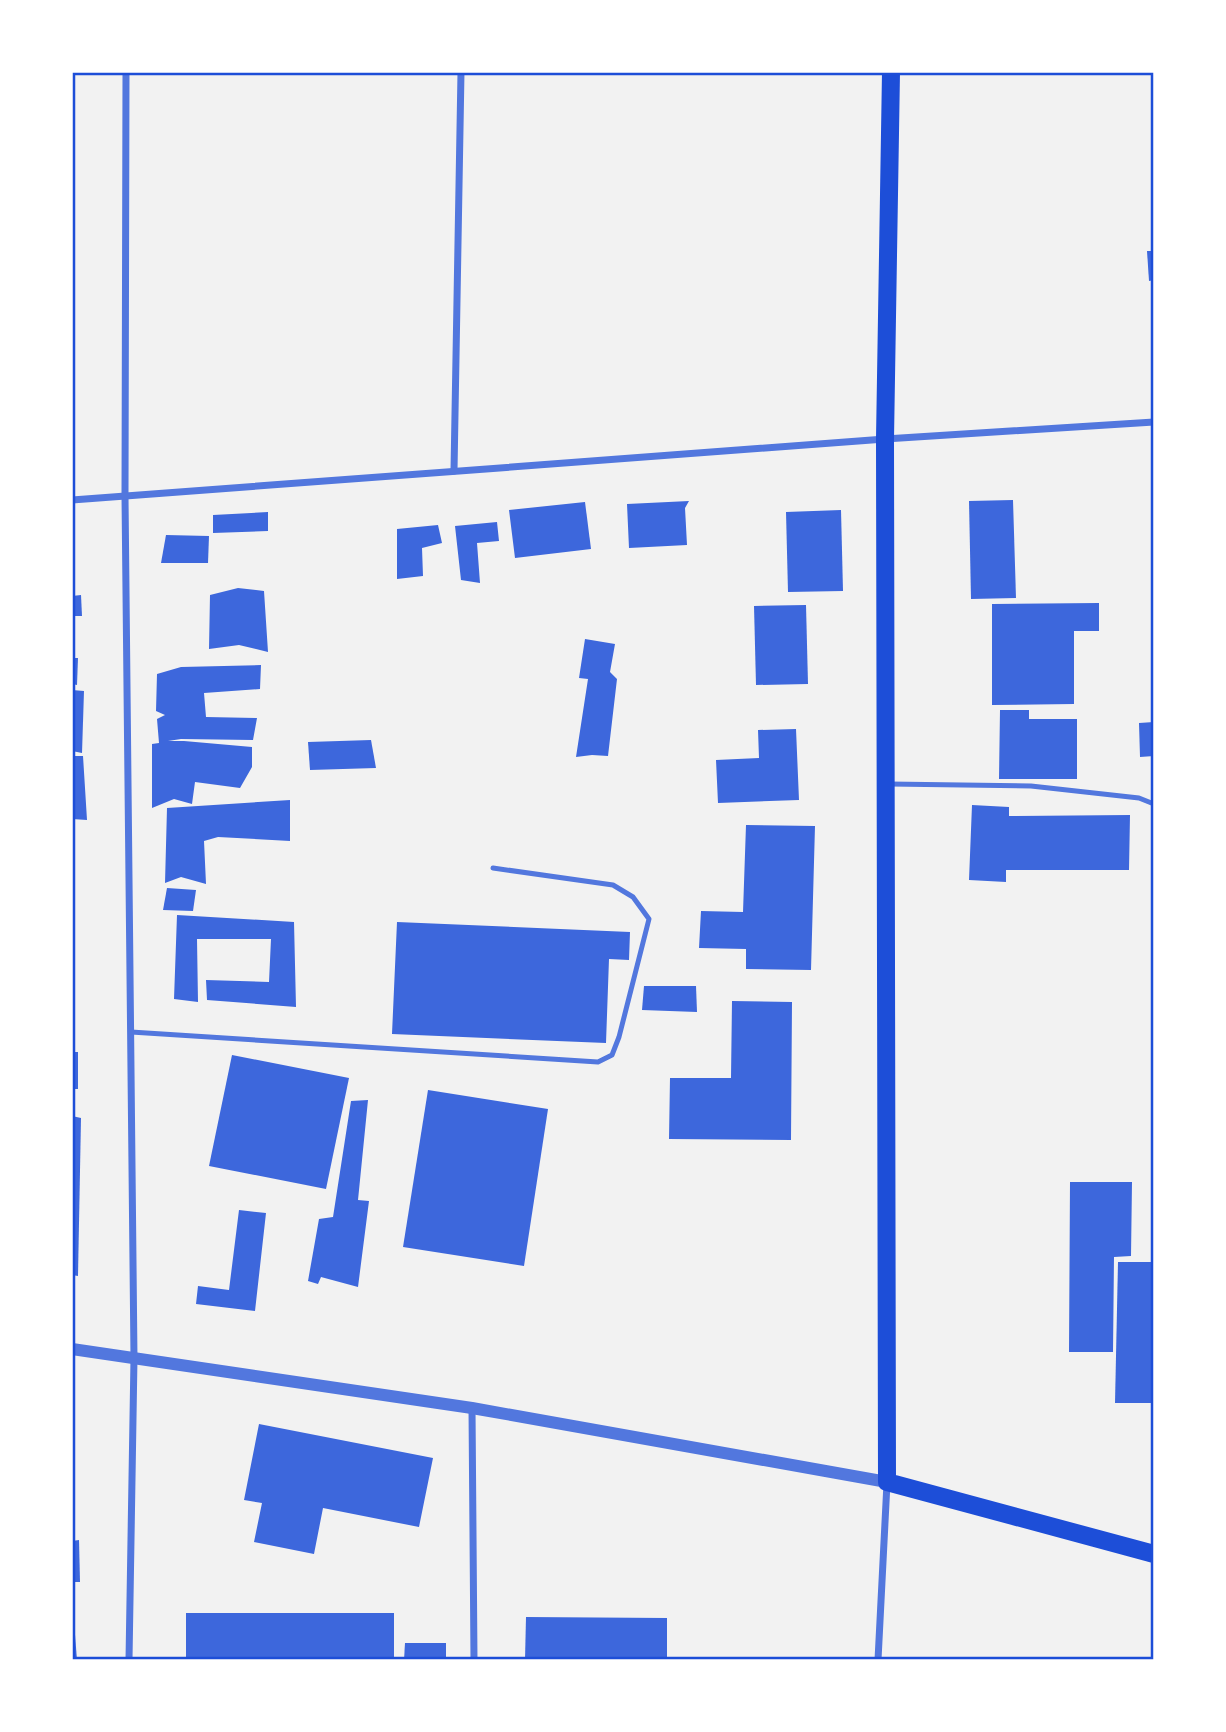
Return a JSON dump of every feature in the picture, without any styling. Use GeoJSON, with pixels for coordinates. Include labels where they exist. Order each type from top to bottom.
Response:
{"type":"FeatureCollection","features":[{"type":"Feature","properties":{"kind":"main road"},"geometry":{"type":"LineString","coordinates":[[891,72],[885,439],[887,1482],[1154,1554]]}},
{"type":"Feature","properties":{"kind":"street"},"geometry":{"type":"LineString","coordinates":[[126,72],[125,496],[134,1358],[129,1660]]}},
{"type":"Feature","properties":{"kind":"street"},"geometry":{"type":"LineString","coordinates":[[454,471],[461,72]]}},
{"type":"Feature","properties":{"kind":"street"},"geometry":{"type":"LineString","coordinates":[[72,500],[885,439],[1154,422]]}},
{"type":"Feature","properties":{"kind":"street"},"geometry":{"type":"LineString","coordinates":[[72,1349],[472,1408],[887,1482],[878,1660]]}},
{"type":"Feature","properties":{"kind":"street"},"geometry":{"type":"LineString","coordinates":[[472,1408],[474,1660]]}},
{"type":"Feature","properties":{"kind":"lane"},"geometry":{"type":"LineString","coordinates":[[886,784],[1031,786],[1139,798],[1154,804]]}},
{"type":"Feature","properties":{"kind":"lane"},"geometry":{"type":"LineString","coordinates":[[131,1032],[598,1062],[612,1055],[649,919],[633,897],[613,885],[493,868]]}},
{"type":"Feature","properties":{"kind":"building"},"geometry":{"type":"Polygon","coordinates":[[[1147,251],[1154,251],[1154,280],[1149,281],[1147,251]]]}},
{"type":"Feature","properties":{"kind":"building"},"geometry":{"type":"Polygon","coordinates":[[[1013,500],[1016,598],[971,599],[969,501],[1013,500]]]}},
{"type":"Feature","properties":{"kind":"building"},"geometry":{"type":"Polygon","coordinates":[[[689,501],[685,508],[687,545],[629,548],[627,504],[689,501]]]}},
{"type":"Feature","properties":{"kind":"building"},"geometry":{"type":"Polygon","coordinates":[[[585,502],[591,549],[515,558],[509,510],[585,502]]]}},
{"type":"Feature","properties":{"kind":"building"},"geometry":{"type":"Polygon","coordinates":[[[841,510],[843,591],[788,592],[786,512],[841,510]]]}},
{"type":"Feature","properties":{"kind":"building"},"geometry":{"type":"Polygon","coordinates":[[[268,512],[268,531],[213,533],[213,515],[268,512]]]}},
{"type":"Feature","properties":{"kind":"building"},"geometry":{"type":"Polygon","coordinates":[[[497,522],[499,541],[477,543],[480,583],[461,580],[455,526],[497,522]]]}},
{"type":"Feature","properties":{"kind":"building"},"geometry":{"type":"Polygon","coordinates":[[[438,525],[442,543],[422,548],[423,576],[397,579],[397,529],[438,525]]]}},
{"type":"Feature","properties":{"kind":"building"},"geometry":{"type":"Polygon","coordinates":[[[166,535],[209,536],[208,563],[161,563],[166,535]]]}},
{"type":"Feature","properties":{"kind":"building"},"geometry":{"type":"Polygon","coordinates":[[[238,588],[264,591],[268,652],[239,645],[209,649],[210,595],[238,588]]]}},
{"type":"Feature","properties":{"kind":"building"},"geometry":{"type":"Polygon","coordinates":[[[81,595],[82,616],[72,616],[72,596],[81,595]]]}},
{"type":"Feature","properties":{"kind":"building"},"geometry":{"type":"Polygon","coordinates":[[[1099,603],[1099,631],[1074,631],[1074,704],[992,705],[992,604],[1099,603]]]}},
{"type":"Feature","properties":{"kind":"building"},"geometry":{"type":"Polygon","coordinates":[[[806,605],[808,684],[756,685],[754,606],[806,605]]]}},
{"type":"Feature","properties":{"kind":"building"},"geometry":{"type":"Polygon","coordinates":[[[585,639],[615,644],[610,672],[617,679],[608,756],[576,757],[588,679],[579,678],[585,639]]]}},
{"type":"Feature","properties":{"kind":"building"},"geometry":{"type":"Polygon","coordinates":[[[72,658],[78,658],[77,685],[72,684],[72,658]]]}},
{"type":"Feature","properties":{"kind":"building"},"geometry":{"type":"Polygon","coordinates":[[[261,665],[260,689],[204,693],[206,717],[257,718],[253,740],[168,741],[252,747],[252,767],[240,788],[195,782],[192,804],[174,799],[152,808],[152,744],[159,743],[157,719],[165,715],[156,711],[157,674],[181,667],[261,665]]]}},
{"type":"Feature","properties":{"kind":"building"},"geometry":{"type":"Polygon","coordinates":[[[72,690],[84,691],[82,753],[72,751],[72,690]]]}},
{"type":"Feature","properties":{"kind":"building"},"geometry":{"type":"Polygon","coordinates":[[[1000,710],[1029,710],[1029,719],[1077,719],[1077,779],[999,779],[1000,710]]]}},
{"type":"Feature","properties":{"kind":"building"},"geometry":{"type":"Polygon","coordinates":[[[1154,722],[1154,756],[1140,757],[1139,723],[1154,722]]]}},
{"type":"Feature","properties":{"kind":"building"},"geometry":{"type":"Polygon","coordinates":[[[796,729],[799,800],[718,803],[716,760],[759,758],[758,730],[796,729]]]}},
{"type":"Feature","properties":{"kind":"building"},"geometry":{"type":"Polygon","coordinates":[[[371,740],[376,768],[310,770],[308,742],[371,740]]]}},
{"type":"Feature","properties":{"kind":"building"},"geometry":{"type":"Polygon","coordinates":[[[72,756],[83,756],[87,820],[72,819],[72,756]]]}},
{"type":"Feature","properties":{"kind":"building"},"geometry":{"type":"Polygon","coordinates":[[[290,800],[290,841],[218,837],[204,841],[206,884],[181,877],[165,883],[167,808],[290,800]]]}},
{"type":"Feature","properties":{"kind":"building"},"geometry":{"type":"Polygon","coordinates":[[[972,805],[1009,807],[1009,816],[1130,815],[1129,870],[1006,870],[1006,882],[969,880],[972,805]]]}},
{"type":"Feature","properties":{"kind":"building"},"geometry":{"type":"Polygon","coordinates":[[[746,825],[815,826],[811,970],[746,969],[746,949],[699,948],[701,911],[743,912],[746,825]]]}},
{"type":"Feature","properties":{"kind":"building"},"geometry":{"type":"Polygon","coordinates":[[[167,888],[196,890],[193,911],[163,910],[167,888]]]}},
{"type":"Feature","properties":{"kind":"building"},"geometry":{"type":"Polygon","coordinates":[[[177,915],[294,922],[296,1007],[207,1000],[206,980],[269,982],[271,939],[197,939],[198,1002],[174,999],[177,915]]]}},
{"type":"Feature","properties":{"kind":"building"},"geometry":{"type":"Polygon","coordinates":[[[397,922],[630,932],[629,960],[609,959],[606,1043],[392,1034],[397,922]]]}},
{"type":"Feature","properties":{"kind":"building"},"geometry":{"type":"Polygon","coordinates":[[[644,986],[696,986],[697,1012],[642,1010],[644,986]]]}},
{"type":"Feature","properties":{"kind":"building"},"geometry":{"type":"Polygon","coordinates":[[[732,1001],[792,1002],[791,1140],[669,1139],[670,1078],[731,1078],[732,1001]]]}},
{"type":"Feature","properties":{"kind":"building"},"geometry":{"type":"Polygon","coordinates":[[[72,1052],[78,1052],[78,1089],[72,1089],[72,1052]]]}},
{"type":"Feature","properties":{"kind":"building"},"geometry":{"type":"Polygon","coordinates":[[[232,1055],[349,1078],[326,1189],[209,1166],[232,1055]]]}},
{"type":"Feature","properties":{"kind":"building"},"geometry":{"type":"Polygon","coordinates":[[[428,1090],[548,1109],[524,1266],[403,1247],[428,1090]]]}},
{"type":"Feature","properties":{"kind":"building"},"geometry":{"type":"Polygon","coordinates":[[[368,1100],[358,1200],[369,1201],[358,1287],[321,1277],[318,1284],[308,1281],[319,1219],[333,1217],[351,1101],[368,1100]]]}},
{"type":"Feature","properties":{"kind":"building"},"geometry":{"type":"Polygon","coordinates":[[[72,1116],[81,1118],[78,1276],[72,1275],[72,1116]]]}},
{"type":"Feature","properties":{"kind":"building"},"geometry":{"type":"Polygon","coordinates":[[[1070,1182],[1132,1182],[1131,1256],[1114,1257],[1113,1352],[1069,1352],[1070,1182]]]}},
{"type":"Feature","properties":{"kind":"building"},"geometry":{"type":"Polygon","coordinates":[[[239,1210],[266,1213],[255,1311],[196,1304],[198,1286],[229,1290],[239,1210]]]}},
{"type":"Feature","properties":{"kind":"building"},"geometry":{"type":"Polygon","coordinates":[[[1118,1262],[1154,1262],[1154,1403],[1115,1403],[1118,1262]]]}},
{"type":"Feature","properties":{"kind":"building"},"geometry":{"type":"Polygon","coordinates":[[[259,1424],[433,1458],[419,1527],[323,1508],[314,1554],[254,1542],[262,1503],[244,1500],[259,1424]]]}},
{"type":"Feature","properties":{"kind":"building"},"geometry":{"type":"Polygon","coordinates":[[[79,1540],[80,1582],[72,1582],[72,1541],[79,1540]]]}},
{"type":"Feature","properties":{"kind":"building"},"geometry":{"type":"Polygon","coordinates":[[[186,1613],[394,1613],[394,1660],[186,1660],[186,1613]]]}},
{"type":"Feature","properties":{"kind":"building"},"geometry":{"type":"Polygon","coordinates":[[[526,1617],[667,1618],[667,1660],[525,1660],[526,1617]]]}},
{"type":"Feature","properties":{"kind":"building"},"geometry":{"type":"Polygon","coordinates":[[[74,1622],[77,1660],[72,1660],[74,1622]]]}},
{"type":"Feature","properties":{"kind":"building"},"geometry":{"type":"Polygon","coordinates":[[[405,1643],[446,1643],[446,1660],[404,1660],[405,1643]]]}}]}
